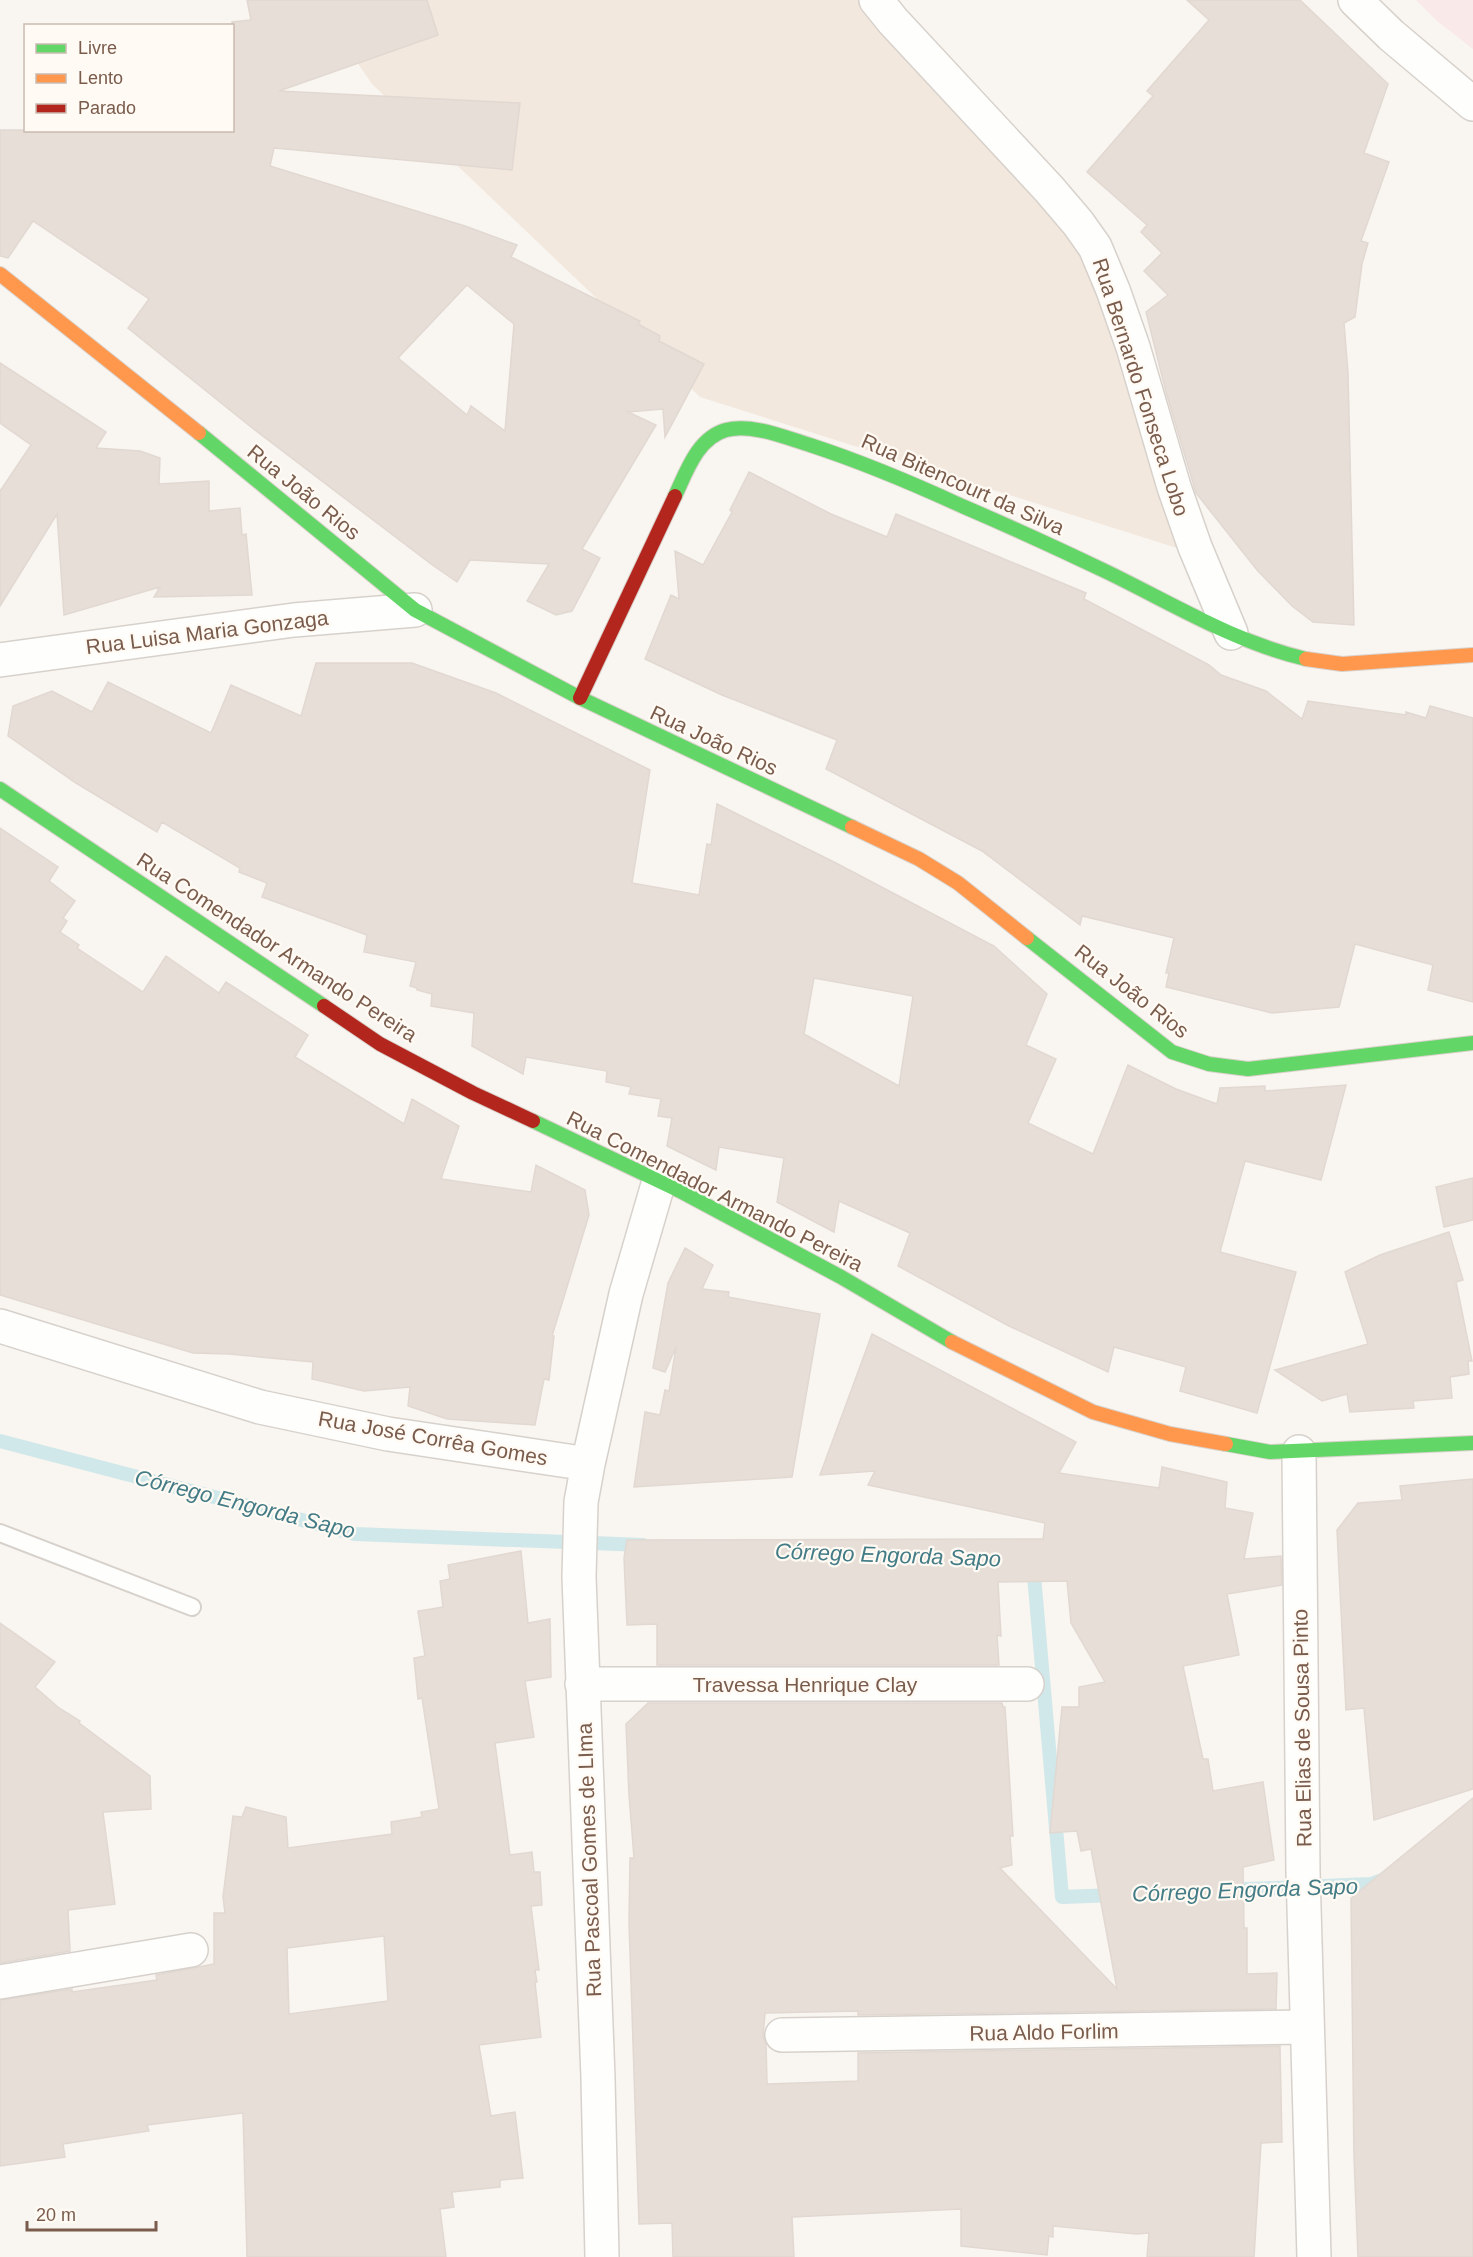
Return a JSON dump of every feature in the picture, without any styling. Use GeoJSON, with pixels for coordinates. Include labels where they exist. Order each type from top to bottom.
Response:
{"type":"FeatureCollection","features":[{"type":"Feature","properties":{"kind":"street","name":"Rua Bernardo Fonseca Lobo"},"geometry":{"type":"LineString","coordinates":[[876,0],[892,21],[1049,189],[1095,248],[1133,347],[1174,487],[1195,548],[1231,633]]}},
{"type":"Feature","properties":{"kind":"street"},"geometry":{"type":"LineString","coordinates":[[1355,0],[1391,35],[1473,104]]}},
{"type":"Feature","properties":{"kind":"street","name":"Rua João Rios"},"geometry":{"type":"LineString","coordinates":[[0,274],[416,610],[580,698],[919,859],[958,883],[1172,1052],[1198,1063],[1248,1069],[1473,1043]]}},
{"type":"Feature","properties":{"kind":"street","name":"Rua Bitencourt da Silva"},"geometry":{"type":"LineString","coordinates":[[580,698],[695,454],[711,437],[729,429],[761,431],[852,457],[1029,534],[1110,573],[1163,602],[1279,654],[1326,663],[1365,664],[1473,655]]}},
{"type":"Feature","properties":{"kind":"street","name":"Rua Luisa Maria Gonzaga"},"geometry":{"type":"LineString","coordinates":[[0,660],[294,620],[416,610]]}},
{"type":"Feature","properties":{"kind":"street","name":"Rua Comendador Armando Pereira"},"geometry":{"type":"LineString","coordinates":[[0,789],[380,1044],[473,1093],[659,1181],[841,1277],[948,1340],[1093,1412],[1170,1434],[1243,1449],[1270,1452],[1473,1443]]}},
{"type":"Feature","properties":{"kind":"street"},"geometry":{"type":"LineString","coordinates":[[588,1464],[626,1294],[659,1181]]}},
{"type":"Feature","properties":{"kind":"street","name":"Rua José Corrêa Gomes"},"geometry":{"type":"LineString","coordinates":[[0,1326],[260,1407],[388,1434],[588,1464]]}},
{"type":"Feature","properties":{"kind":"street","name":"Rua Elias de Sousa Pinto"},"geometry":{"type":"LineString","coordinates":[[1299,1452],[1306,2027],[1314,2257]]}},
{"type":"Feature","properties":{"kind":"street","name":"Rua Pascoal Gomes de LIma"},"geometry":{"type":"LineString","coordinates":[[588,1464],[579,1539],[602,2257]]}},
{"type":"Feature","properties":{"kind":"street","name":"Travessa Henrique Clay"},"geometry":{"type":"LineString","coordinates":[[582,1684],[1027,1684]]}},
{"type":"Feature","properties":{"kind":"street"},"geometry":{"type":"LineString","coordinates":[[0,1982],[191,1950]]}},
{"type":"Feature","properties":{"kind":"street","name":"Rua Aldo Forlim"},"geometry":{"type":"LineString","coordinates":[[782,2036],[1306,2027]]}},
{"type":"Feature","properties":{"kind":"lane"},"geometry":{"type":"LineString","coordinates":[[0,1533],[192,1607]]}},
{"type":"Feature","properties":{"kind":"shaded area"},"geometry":{"type":"Polygon","coordinates":[[[314,0],[897,0],[1085,213],[1177,548],[700,397],[372,84],[314,0]]]}},
{"type":"Feature","properties":{"kind":"shaded area"},"geometry":{"type":"Polygon","coordinates":[[[1416,0],[1473,0],[1473,49],[1436,20],[1416,0]]]}},
{"type":"Feature","properties":{"kind":"building"},"geometry":{"type":"Polygon","coordinates":[[[247,0],[427,0],[438,35],[279,91],[520,103],[512,170],[274,148],[270,166],[465,226],[517,245],[511,257],[640,321],[638,324],[660,336],[659,341],[704,364],[665,437],[663,409],[628,412],[656,425],[582,549],[600,558],[572,611],[556,615],[527,601],[549,564],[470,560],[457,582],[431,564],[251,427],[128,328],[149,299],[33,221],[8,258],[0,256],[0,130],[234,132],[234,24],[232,22],[251,20],[247,0]],[[467,285],[398,358],[467,415],[471,406],[505,431],[514,324],[467,285]]]}},
{"type":"Feature","properties":{"kind":"building"},"geometry":{"type":"Polygon","coordinates":[[[1187,0],[1300,0],[1388,84],[1364,153],[1389,162],[1361,241],[1368,243],[1362,264],[1355,317],[1344,323],[1348,373],[1354,625],[1313,622],[1292,606],[1257,570],[1196,493],[1166,392],[1146,312],[1168,295],[1144,271],[1162,253],[1141,232],[1147,225],[1087,172],[1153,96],[1147,91],[1209,20],[1187,0]]]}},
{"type":"Feature","properties":{"kind":"building"},"geometry":{"type":"Polygon","coordinates":[[[0,363],[106,432],[96,448],[140,451],[160,458],[159,484],[209,481],[209,511],[240,508],[242,535],[246,534],[252,595],[154,597],[160,587],[64,615],[57,514],[0,606],[0,491],[31,445],[0,423],[0,363]]]}},
{"type":"Feature","properties":{"kind":"building"},"geometry":{"type":"Polygon","coordinates":[[[749,472],[831,514],[887,537],[896,514],[1086,593],[1084,599],[1209,665],[1221,675],[1266,691],[1302,719],[1308,701],[1406,715],[1406,712],[1426,718],[1430,706],[1473,718],[1473,1002],[1428,990],[1433,965],[1355,944],[1339,1007],[1272,1013],[1166,987],[1169,973],[1166,973],[1174,938],[1082,916],[1080,925],[982,851],[826,769],[837,740],[722,695],[645,659],[671,595],[679,599],[675,551],[703,565],[732,512],[730,510],[749,472]]]}},
{"type":"Feature","properties":{"kind":"building"},"geometry":{"type":"Polygon","coordinates":[[[316,663],[412,663],[496,693],[650,770],[632,883],[699,895],[707,844],[711,845],[717,804],[994,946],[1047,994],[1026,1045],[1056,1059],[1028,1123],[1093,1154],[1128,1065],[1176,1089],[1217,1104],[1220,1088],[1265,1086],[1265,1091],[1346,1085],[1321,1180],[1245,1161],[1220,1252],[1296,1272],[1257,1413],[1180,1391],[1186,1367],[1114,1347],[1108,1372],[1009,1326],[898,1266],[910,1233],[839,1201],[834,1232],[777,1202],[784,1158],[719,1147],[716,1170],[667,1146],[672,1118],[658,1116],[661,1099],[629,1094],[631,1087],[606,1082],[607,1071],[526,1057],[523,1074],[472,1046],[474,1013],[431,1006],[432,994],[410,986],[416,962],[364,952],[367,935],[262,897],[267,883],[239,872],[240,868],[162,822],[157,832],[76,783],[8,736],[13,706],[52,691],[92,712],[108,682],[211,733],[231,685],[301,716],[316,663]],[[814,978],[804,1034],[899,1086],[913,996],[814,978]]]}},
{"type":"Feature","properties":{"kind":"building"},"geometry":{"type":"Polygon","coordinates":[[[0,828],[58,867],[49,881],[75,901],[63,918],[67,921],[60,932],[79,945],[77,948],[143,992],[166,956],[219,993],[226,982],[308,1035],[295,1057],[404,1124],[412,1099],[459,1126],[441,1179],[531,1192],[536,1165],[585,1190],[589,1215],[552,1336],[554,1336],[549,1380],[544,1379],[535,1425],[447,1419],[408,1406],[410,1387],[364,1391],[312,1379],[313,1362],[193,1353],[0,1295],[0,828]]]}},
{"type":"Feature","properties":{"kind":"building"},"geometry":{"type":"Polygon","coordinates":[[[1473,1178],[1473,1220],[1444,1227],[1436,1187],[1473,1178]]]}},
{"type":"Feature","properties":{"kind":"building"},"geometry":{"type":"Polygon","coordinates":[[[1449,1232],[1463,1280],[1456,1282],[1472,1361],[1468,1361],[1469,1374],[1450,1377],[1452,1398],[1413,1401],[1414,1408],[1350,1412],[1347,1394],[1322,1401],[1275,1370],[1368,1344],[1345,1272],[1380,1255],[1449,1232]]]}},
{"type":"Feature","properties":{"kind":"building"},"geometry":{"type":"Polygon","coordinates":[[[685,1248],[713,1265],[702,1289],[729,1292],[728,1297],[820,1314],[792,1477],[634,1487],[645,1412],[660,1415],[665,1390],[669,1391],[676,1347],[665,1372],[653,1368],[668,1283],[685,1248]]]}},
{"type":"Feature","properties":{"kind":"building"},"geometry":{"type":"Polygon","coordinates":[[[872,1334],[1076,1442],[1059,1473],[1159,1488],[1162,1467],[1227,1482],[1225,1508],[1253,1513],[1244,1559],[1281,1556],[1282,1585],[1227,1594],[1239,1655],[1183,1666],[1203,1759],[1208,1759],[1213,1791],[1263,1782],[1274,1860],[1243,1867],[1244,1928],[1247,1928],[1247,1974],[1277,1973],[1276,2009],[858,2015],[858,2011],[765,2013],[763,2036],[766,2044],[767,2084],[858,2081],[858,2053],[1280,2046],[1282,2142],[1261,2143],[1254,2257],[1147,2257],[1149,2233],[1136,2234],[1053,2226],[1053,2237],[1049,2236],[1047,2255],[961,2246],[961,2209],[792,2217],[794,2257],[673,2257],[672,2223],[639,2224],[629,1922],[630,1858],[634,1858],[626,1724],[648,1703],[1002,1703],[1005,1707],[1013,1836],[1010,1836],[1012,1865],[1000,1868],[1117,1989],[1091,1849],[1081,1851],[1077,1831],[1050,1833],[1062,1707],[1079,1707],[1079,1687],[1105,1682],[1071,1623],[1067,1581],[998,1582],[1001,1636],[997,1635],[999,1665],[657,1665],[657,1624],[627,1625],[624,1558],[627,1540],[1043,1539],[1045,1523],[868,1485],[875,1471],[820,1475],[872,1334]]]}},
{"type":"Feature","properties":{"kind":"building"},"geometry":{"type":"Polygon","coordinates":[[[1473,1479],[1473,1789],[1374,1820],[1364,1708],[1346,1710],[1337,1530],[1358,1503],[1402,1500],[1400,1486],[1473,1479]]]}},
{"type":"Feature","properties":{"kind":"building"},"geometry":{"type":"Polygon","coordinates":[[[521,1551],[528,1623],[550,1619],[551,1677],[525,1681],[534,1737],[495,1743],[510,1855],[532,1852],[534,1872],[540,1872],[542,1905],[531,1906],[539,1970],[535,1970],[537,1982],[535,1982],[541,2037],[479,2045],[491,2116],[515,2112],[523,2178],[500,2180],[500,2187],[452,2192],[454,2207],[440,2209],[446,2257],[247,2257],[243,2113],[147,2125],[149,2131],[63,2144],[65,2157],[0,2166],[0,2000],[72,1989],[72,1992],[157,1980],[156,1975],[214,1964],[214,1913],[225,1913],[223,1897],[233,1816],[242,1817],[246,1807],[286,1817],[288,1848],[392,1834],[391,1822],[422,1817],[421,1812],[439,1809],[422,1698],[418,1699],[414,1658],[425,1656],[418,1611],[443,1607],[440,1581],[450,1579],[448,1565],[521,1551]],[[384,1936],[287,1948],[289,2014],[388,2001],[384,1936]]]}},
{"type":"Feature","properties":{"kind":"building"},"geometry":{"type":"Polygon","coordinates":[[[0,1623],[55,1662],[35,1687],[59,1708],[80,1721],[79,1723],[150,1776],[151,1809],[103,1812],[115,1904],[68,1910],[70,1951],[0,1963],[0,1623]]]}},
{"type":"Feature","properties":{"kind":"building"},"geometry":{"type":"Polygon","coordinates":[[[1473,1798],[1473,2257],[1358,2257],[1354,2157],[1351,1898],[1473,1798]]]}},
{"type":"Feature","properties":{"kind":"waterway","name":"Córrego Engorda Sapo"},"geometry":{"type":"LineString","coordinates":[[0,1441],[355,1534],[643,1545]]}},
{"type":"Feature","properties":{"kind":"waterway","name":"Córrego Engorda Sapo"},"geometry":{"type":"LineString","coordinates":[[1033,1564],[1062,1897],[1116,1895]]}},
{"type":"Feature","properties":{"kind":"waterway","name":"Córrego Engorda Sapo"},"geometry":{"type":"LineString","coordinates":[[1225,1890],[1371,1884],[1385,1879]]}},
{"type":"Feature","properties":{"kind":"traffic: fast"},"geometry":{"type":"LineString","coordinates":[[675,496],[688,467],[707,440],[716,434],[736,428],[769,432],[906,481],[1071,555],[1204,621],[1254,643],[1306,659]]}},
{"type":"Feature","properties":{"kind":"traffic: fast"},"geometry":{"type":"LineString","coordinates":[[199,433],[415,610],[580,698],[852,827]]}},
{"type":"Feature","properties":{"kind":"traffic: fast"},"geometry":{"type":"LineString","coordinates":[[0,789],[324,1006]]}},
{"type":"Feature","properties":{"kind":"traffic: fast"},"geometry":{"type":"LineString","coordinates":[[1027,938],[1172,1052],[1209,1064],[1248,1069],[1473,1043]]}},
{"type":"Feature","properties":{"kind":"traffic: fast"},"geometry":{"type":"LineString","coordinates":[[533,1121],[682,1192],[841,1277],[952,1342]]}},
{"type":"Feature","properties":{"kind":"traffic: fast"},"geometry":{"type":"LineString","coordinates":[[1226,1444],[1270,1452],[1473,1443]]}},
{"type":"Feature","properties":{"kind":"traffic: slow"},"geometry":{"type":"LineString","coordinates":[[0,274],[199,433]]}},
{"type":"Feature","properties":{"kind":"traffic: slow"},"geometry":{"type":"LineString","coordinates":[[1306,659],[1342,664],[1473,655]]}},
{"type":"Feature","properties":{"kind":"traffic: slow"},"geometry":{"type":"LineString","coordinates":[[852,827],[919,859],[958,883],[1027,938]]}},
{"type":"Feature","properties":{"kind":"traffic: slow"},"geometry":{"type":"LineString","coordinates":[[952,1342],[1093,1412],[1170,1434],[1226,1444]]}},
{"type":"Feature","properties":{"kind":"traffic: jam"},"geometry":{"type":"LineString","coordinates":[[580,698],[675,496]]}},
{"type":"Feature","properties":{"kind":"traffic: jam"},"geometry":{"type":"LineString","coordinates":[[324,1006],[380,1044],[473,1093],[533,1121]]}}]}
